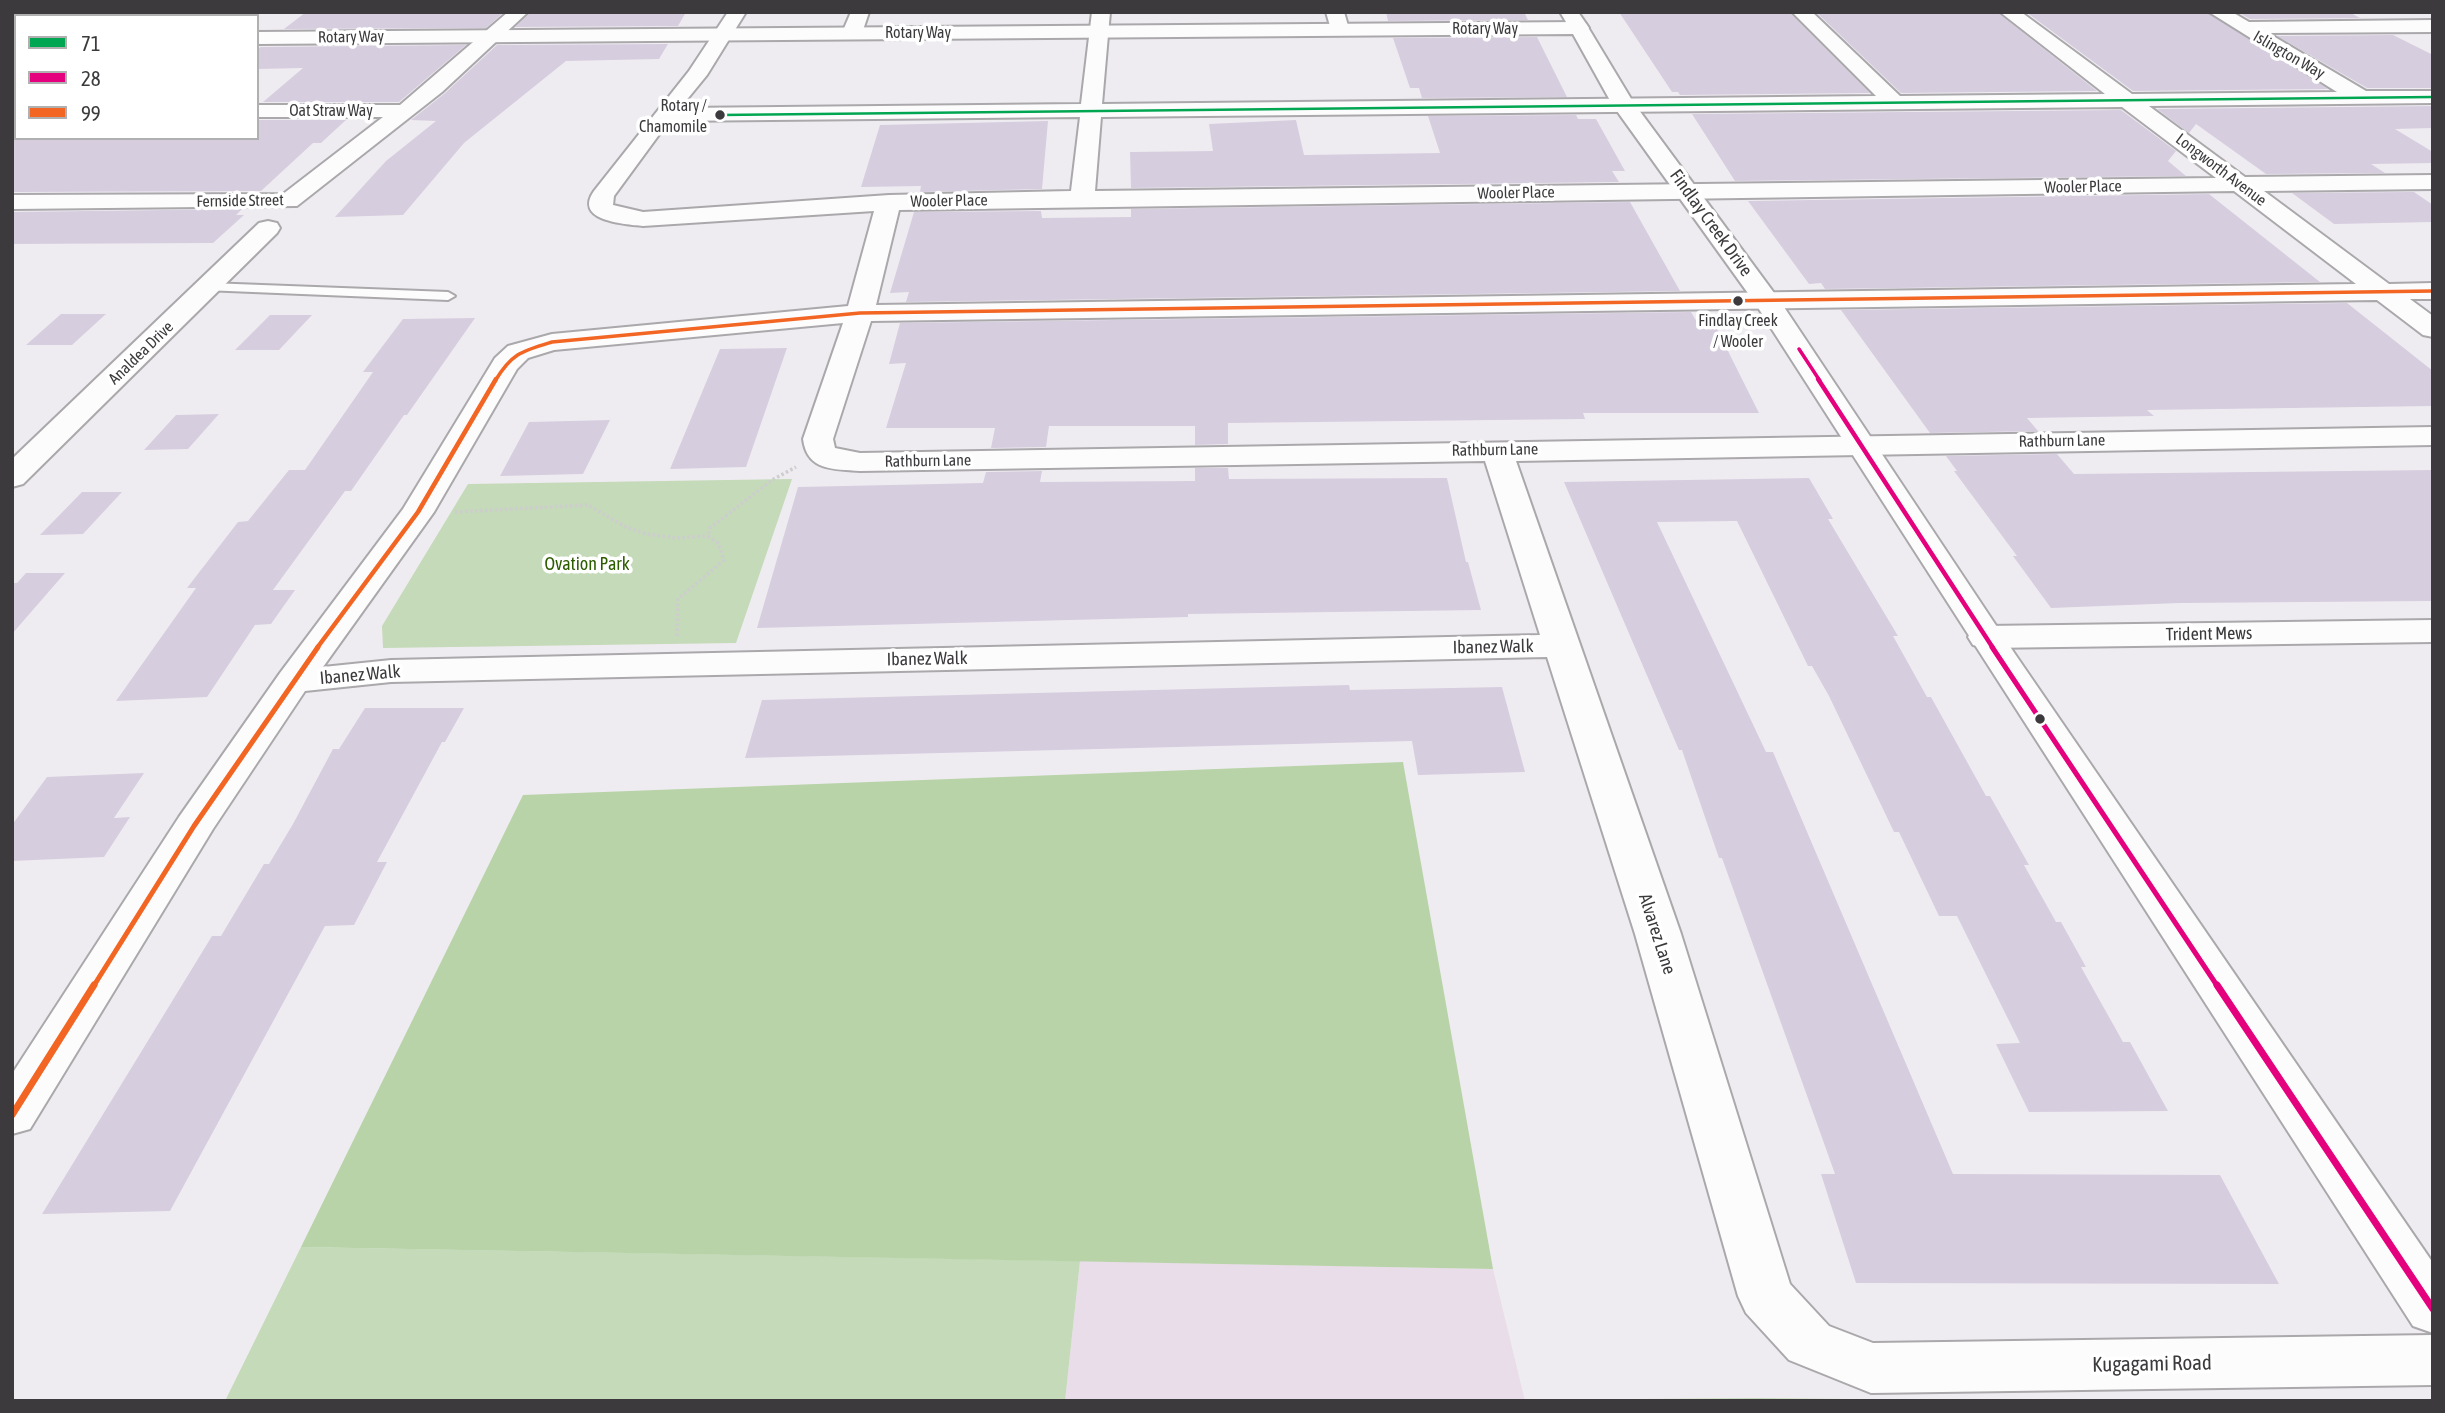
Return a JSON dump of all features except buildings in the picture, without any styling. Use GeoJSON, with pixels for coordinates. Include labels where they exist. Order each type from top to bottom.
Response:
{"type":"FeatureCollection","features":[{"type":"Feature","properties":{"kind":"street","name":"Fernside Street"},"geometry":{"type":"LineString","coordinates":[[12,202],[289,201],[450,76],[519,12]]}},
{"type":"Feature","properties":{"kind":"street"},"geometry":{"type":"LineString","coordinates":[[663,115],[697,75],[737,12]]}},
{"type":"Feature","properties":{"kind":"street"},"geometry":{"type":"LineString","coordinates":[[852,33],[860,12]]}},
{"type":"Feature","properties":{"kind":"street"},"geometry":{"type":"LineString","coordinates":[[1801,12],[1893,101]]}},
{"type":"Feature","properties":{"kind":"street","name":"Longworth Avenue"},"geometry":{"type":"LineString","coordinates":[[2009,12],[2433,329]]}},
{"type":"Feature","properties":{"kind":"street","name":"Islington Way"},"geometry":{"type":"LineString","coordinates":[[2218,12],[2361,97]]}},
{"type":"Feature","properties":{"kind":"street","name":"Rotary Way"},"geometry":{"type":"LineString","coordinates":[[259,38],[852,33],[1100,22],[1574,20]]}},
{"type":"Feature","properties":{"kind":"street","name":"Findlay Creek Drive"},"geometry":{"type":"LineString","coordinates":[[1574,20],[1623,104],[1767,301],[1986,638],[2433,1309]]}},
{"type":"Feature","properties":{"kind":"street"},"geometry":{"type":"LineString","coordinates":[[1082,199],[1100,22]]}},
{"type":"Feature","properties":{"kind":"street"},"geometry":{"type":"LineString","coordinates":[[2244,28],[2433,26]]}},
{"type":"Feature","properties":{"kind":"street"},"geometry":{"type":"LineString","coordinates":[[663,115],[2433,97]]}},
{"type":"Feature","properties":{"kind":"street","name":"Oat Straw Way"},"geometry":{"type":"LineString","coordinates":[[259,111],[404,111]]}},
{"type":"Feature","properties":{"kind":"street","name":"Wooler Place"},"geometry":{"type":"LineString","coordinates":[[663,115],[602,196],[601,209],[618,216],[643,219],[889,202],[2433,182]]}},
{"type":"Feature","properties":{"kind":"street"},"geometry":{"type":"LineString","coordinates":[[826,455],[820,452],[818,439],[860,313],[889,202]]}},
{"type":"Feature","properties":{"kind":"street","name":"Analdea Drive"},"geometry":{"type":"LineString","coordinates":[[12,477],[268,228]]}},
{"type":"Feature","properties":{"kind":"street"},"geometry":{"type":"LineString","coordinates":[[12,1115],[194,826],[293,681],[418,512],[505,364],[518,352],[552,342],[599,336],[860,313],[2433,291]]}},
{"type":"Feature","properties":{"kind":"street","name":"Rathburn Lane"},"geometry":{"type":"LineString","coordinates":[[826,455],[832,459],[860,462],[2433,436]]}},
{"type":"Feature","properties":{"kind":"street","name":"Alvarez Lane"},"geometry":{"type":"LineString","coordinates":[[1497,450],[1658,934],[1766,1296],[1809,1343],[1871,1368]]}},
{"type":"Feature","properties":{"kind":"street","name":"Trident Mews"},"geometry":{"type":"LineString","coordinates":[[1986,638],[2433,631]]}},
{"type":"Feature","properties":{"kind":"street","name":"Ibanez Walk"},"geometry":{"type":"LineString","coordinates":[[293,681],[391,671],[1561,646]]}},
{"type":"Feature","properties":{"kind":"street","name":"Kugagami Road"},"geometry":{"type":"LineString","coordinates":[[1871,1368],[2433,1360]]}},
{"type":"Feature","properties":{"kind":"lane"},"geometry":{"type":"LineString","coordinates":[[209,287],[447,296]]}},
{"type":"Feature","properties":{"kind":"path"},"geometry":{"type":"LineString","coordinates":[[708,536],[710,528],[732,514],[772,477],[826,455]]}},
{"type":"Feature","properties":{"kind":"path"},"geometry":{"type":"LineString","coordinates":[[418,512],[527,510],[570,504],[588,505],[601,510],[626,527],[648,534],[681,540],[708,536],[718,543],[724,560],[714,573],[696,582],[678,599],[678,633],[666,665]]}},
{"type":"Feature","properties":{"kind":"shaded area"},"geometry":{"type":"Polygon","coordinates":[[[1080,1261],[1493,1269],[1525,1401],[1065,1401],[1080,1261]]]}},
{"type":"Feature","properties":{"kind":"green space","name":"Ovation Park"},"geometry":{"type":"Polygon","coordinates":[[[792,479],[736,643],[383,648],[382,626],[468,484],[792,479]]]}},
{"type":"Feature","properties":{"kind":"green space"},"geometry":{"type":"Polygon","coordinates":[[[1403,762],[1493,1269],[301,1247],[523,795],[1403,762]]]}},
{"type":"Feature","properties":{"kind":"green space"},"geometry":{"type":"Polygon","coordinates":[[[301,1247],[1080,1261],[1065,1401],[225,1401],[301,1247]]]}},
{"type":"Feature","properties":{"kind":"green space"},"geometry":{"type":"Polygon","coordinates":[[[1755,1398],[2035,1401],[1525,1400],[1755,1398]]]}},
{"type":"Feature","properties":{"kind":"transit line","name":"71"},"geometry":{"type":"LineString","coordinates":[[720,115],[2433,97]]}},
{"type":"Feature","properties":{"kind":"transit line","name":"99"},"geometry":{"type":"LineString","coordinates":[[12,1115],[194,826],[293,681],[418,512],[505,364],[518,352],[552,342],[860,313],[2433,291]]}},
{"type":"Feature","properties":{"kind":"transit line","name":"28"},"geometry":{"type":"LineString","coordinates":[[1799,349],[1997,654],[2433,1309]]}},
{"type":"Feature","properties":{"kind":"place","name":"Rotary / Chamomile"},"geometry":{"type":"Point","coordinates":[720,115]}},
{"type":"Feature","properties":{"kind":"place","name":"Findlay Creek / Wooler"},"geometry":{"type":"Point","coordinates":[1738,301]}}]}
